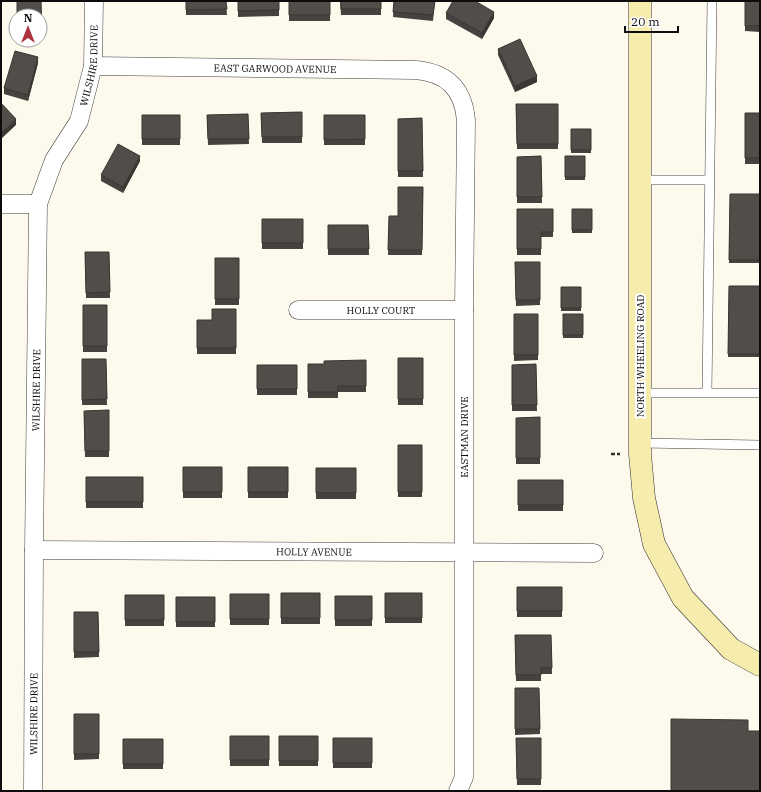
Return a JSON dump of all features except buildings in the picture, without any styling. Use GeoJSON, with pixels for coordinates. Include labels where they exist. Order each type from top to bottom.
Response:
{"type":"FeatureCollection","features":[{"type":"Feature","properties":{"kind":"street","name":"WILSHIRE DRIVE"},"geometry":{"type":"LineString","coordinates":[[33,791],[38,204],[54,160],[79,120],[93,66],[94,1]]}},
{"type":"Feature","properties":{"kind":"street","name":"NORTH WHEELING ROAD"},"geometry":{"type":"LineString","coordinates":[[640,1],[640,443],[644,498],[654,544],[683,598],[731,649],[760,665]]}},
{"type":"Feature","properties":{"kind":"street","name":"EAST GARWOOD AVENUE"},"geometry":{"type":"LineString","coordinates":[[93,66],[416,70],[428,71],[447,80],[453,86]]}},
{"type":"Feature","properties":{"kind":"street","name":"EASTMAN DRIVE"},"geometry":{"type":"LineString","coordinates":[[453,86],[462,100],[466,120],[464,310],[464,777],[458,791]]}},
{"type":"Feature","properties":{"kind":"street"},"geometry":{"type":"LineString","coordinates":[[1,204],[38,204]]}},
{"type":"Feature","properties":{"kind":"street","name":"HOLLY COURT"},"geometry":{"type":"LineString","coordinates":[[298,310],[464,310]]}},
{"type":"Feature","properties":{"kind":"street","name":"HOLLY AVENUE"},"geometry":{"type":"LineString","coordinates":[[34,550],[594,553]]}},
{"type":"Feature","properties":{"kind":"lane"},"geometry":{"type":"LineString","coordinates":[[707,393],[712,1]]}},
{"type":"Feature","properties":{"kind":"lane"},"geometry":{"type":"LineString","coordinates":[[640,180],[710,180]]}},
{"type":"Feature","properties":{"kind":"lane"},"geometry":{"type":"LineString","coordinates":[[640,393],[760,393]]}},
{"type":"Feature","properties":{"kind":"lane"},"geometry":{"type":"LineString","coordinates":[[640,443],[760,444]]}}]}
